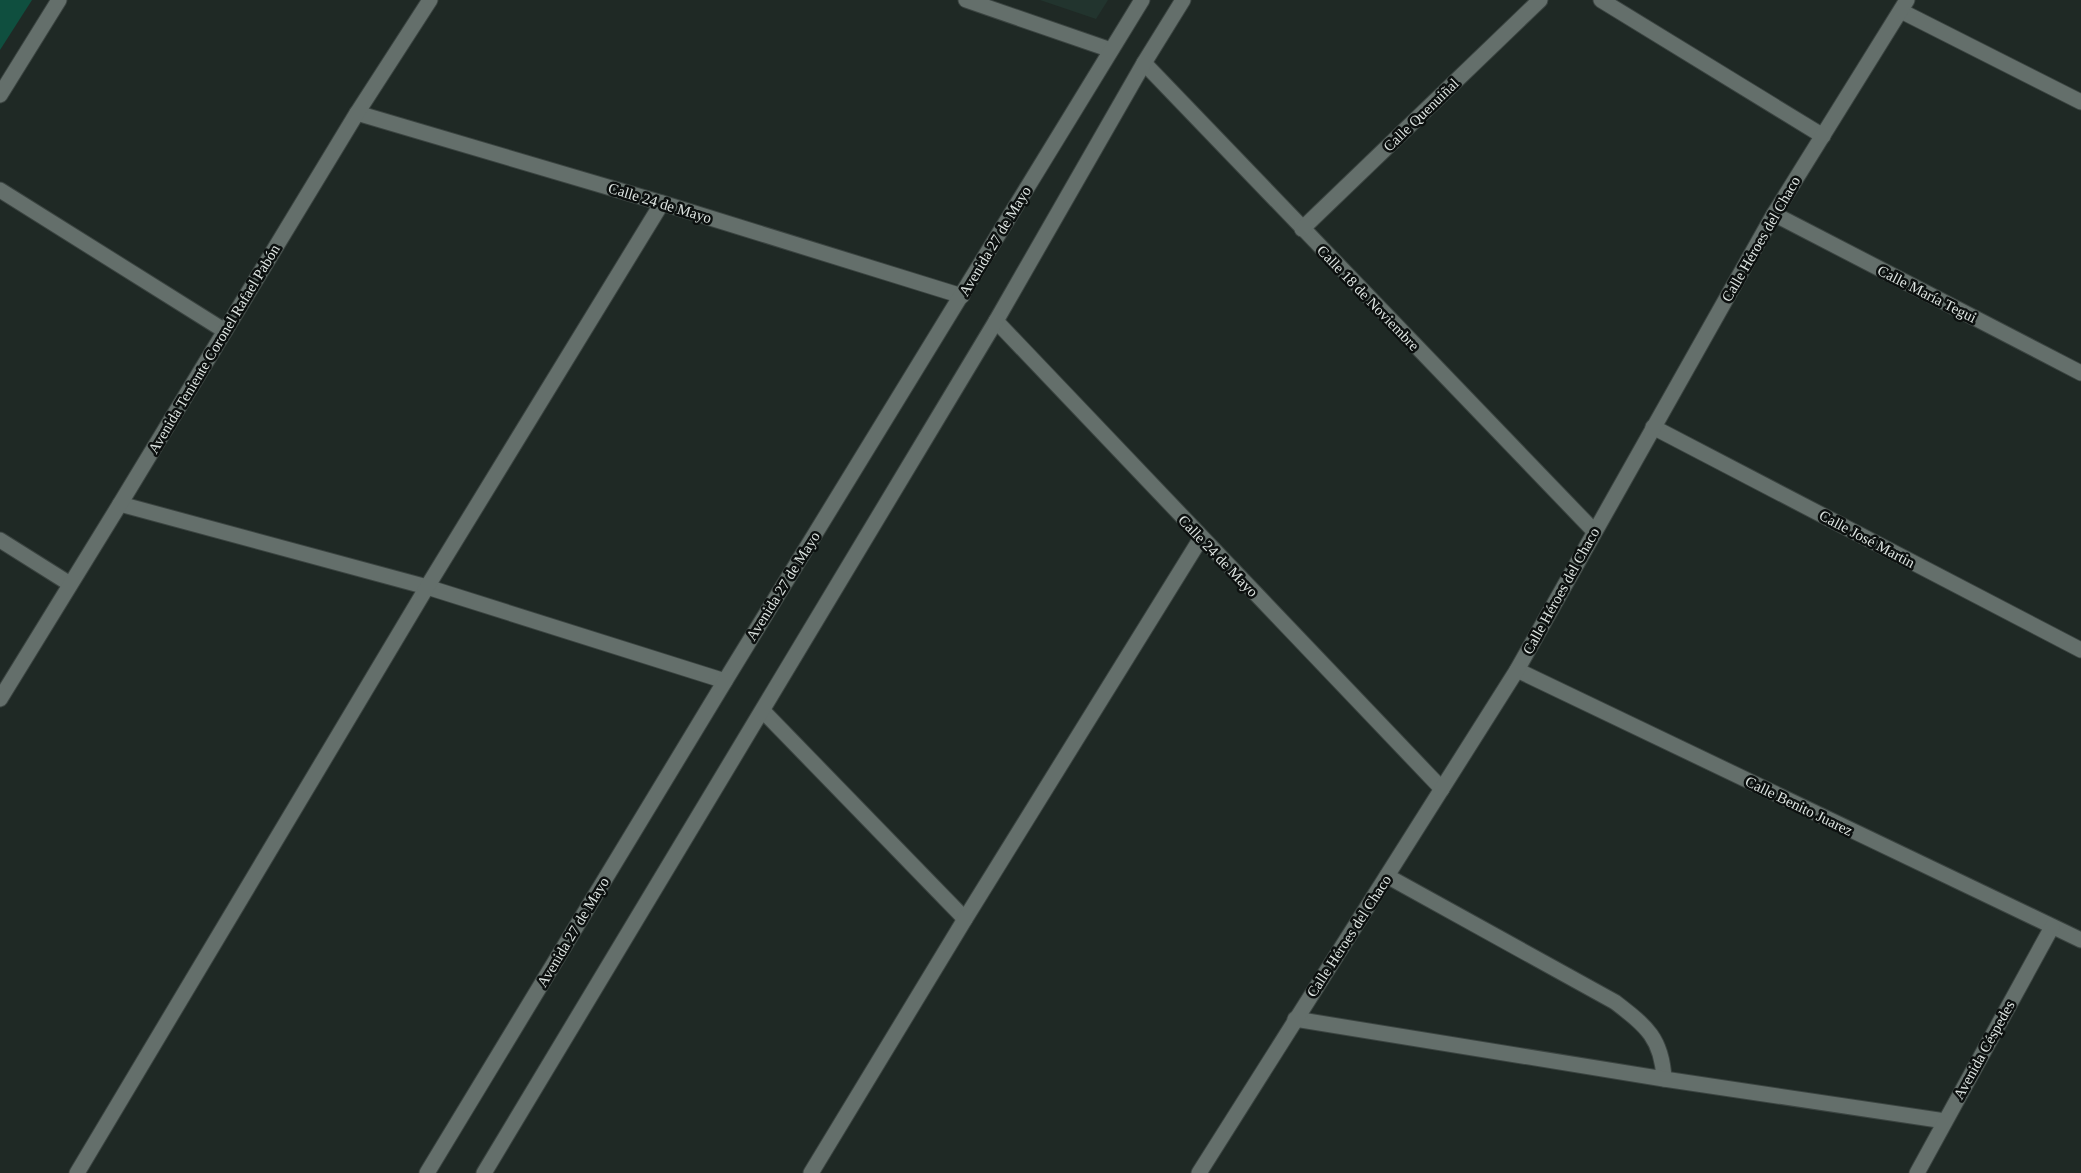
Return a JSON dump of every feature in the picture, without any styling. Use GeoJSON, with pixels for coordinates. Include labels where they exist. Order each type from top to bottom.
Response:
{"type":"FeatureCollection","features":[{"type":"Feature","properties":{"kind":"street"},"geometry":{"type":"LineString","coordinates":[[0,96],[59,0]]}},
{"type":"Feature","properties":{"kind":"street","name":"Avenida Teniente Coronel Rafael Pabón"},"geometry":{"type":"LineString","coordinates":[[0,698],[357,113],[430,0]]}},
{"type":"Feature","properties":{"kind":"street"},"geometry":{"type":"LineString","coordinates":[[966,0],[1110,50]]}},
{"type":"Feature","properties":{"kind":"street","name":"Avenida 27 de Mayo"},"geometry":{"type":"LineString","coordinates":[[427,1173],[724,681],[1142,0]]}},
{"type":"Feature","properties":{"kind":"street"},"geometry":{"type":"LineString","coordinates":[[484,1173],[996,321],[1144,63],[1183,0]]}},
{"type":"Feature","properties":{"kind":"street","name":"Calle Quenuiñal"},"geometry":{"type":"LineString","coordinates":[[1302,229],[1540,0]]}},
{"type":"Feature","properties":{"kind":"street"},"geometry":{"type":"LineString","coordinates":[[1601,0],[1822,136]]}},
{"type":"Feature","properties":{"kind":"street"},"geometry":{"type":"LineString","coordinates":[[1904,5],[2081,102]]}},
{"type":"Feature","properties":{"kind":"street","name":"Calle Héroes del Chaco"},"geometry":{"type":"LineString","coordinates":[[1199,1173],[1517,670],[1594,530],[1774,214],[1904,5]]}},
{"type":"Feature","properties":{"kind":"street","name":"Calle 18 de Noviembre"},"geometry":{"type":"LineString","coordinates":[[1144,63],[1594,530]]}},
{"type":"Feature","properties":{"kind":"street","name":"Calle 24 de Mayo"},"geometry":{"type":"LineString","coordinates":[[357,113],[662,203],[962,296]]}},
{"type":"Feature","properties":{"kind":"street"},"geometry":{"type":"LineString","coordinates":[[0,190],[225,331]]}},
{"type":"Feature","properties":{"kind":"street"},"geometry":{"type":"LineString","coordinates":[[77,1173],[426,587],[662,203]]}},
{"type":"Feature","properties":{"kind":"street","name":"Calle María Tegui"},"geometry":{"type":"LineString","coordinates":[[1774,214],[2081,373]]}},
{"type":"Feature","properties":{"kind":"street","name":"Calle 24 de Mayo"},"geometry":{"type":"LineString","coordinates":[[996,321],[1442,789]]}},
{"type":"Feature","properties":{"kind":"street","name":"Calle José Martin"},"geometry":{"type":"LineString","coordinates":[[1653,427],[2081,650]]}},
{"type":"Feature","properties":{"kind":"street"},"geometry":{"type":"LineString","coordinates":[[120,504],[426,587],[724,681]]}},
{"type":"Feature","properties":{"kind":"street"},"geometry":{"type":"LineString","coordinates":[[811,1173],[965,919],[1201,538]]}},
{"type":"Feature","properties":{"kind":"street"},"geometry":{"type":"LineString","coordinates":[[0,540],[70,584]]}},
{"type":"Feature","properties":{"kind":"street","name":"Calle Benito Juarez"},"geometry":{"type":"LineString","coordinates":[[1517,670],[2081,940]]}},
{"type":"Feature","properties":{"kind":"street"},"geometry":{"type":"LineString","coordinates":[[763,711],[965,919]]}},
{"type":"Feature","properties":{"kind":"street"},"geometry":{"type":"LineString","coordinates":[[1387,876],[1615,1002],[1638,1020],[1654,1038],[1663,1060],[1664,1079]]}},
{"type":"Feature","properties":{"kind":"street","name":"Avenida Céspedes"},"geometry":{"type":"LineString","coordinates":[[1917,1173],[2052,927]]}},
{"type":"Feature","properties":{"kind":"street"},"geometry":{"type":"LineString","coordinates":[[1295,1019],[1664,1079],[1945,1121]]}},
{"type":"Feature","properties":{"kind":"shaded area"},"geometry":{"type":"Polygon","coordinates":[[[1040,0],[1108,0],[1096,19],[1040,0]]]}},
{"type":"Feature","properties":{"kind":"green space"},"geometry":{"type":"Polygon","coordinates":[[[0,0],[32,0],[0,50],[0,0]]]}}]}
